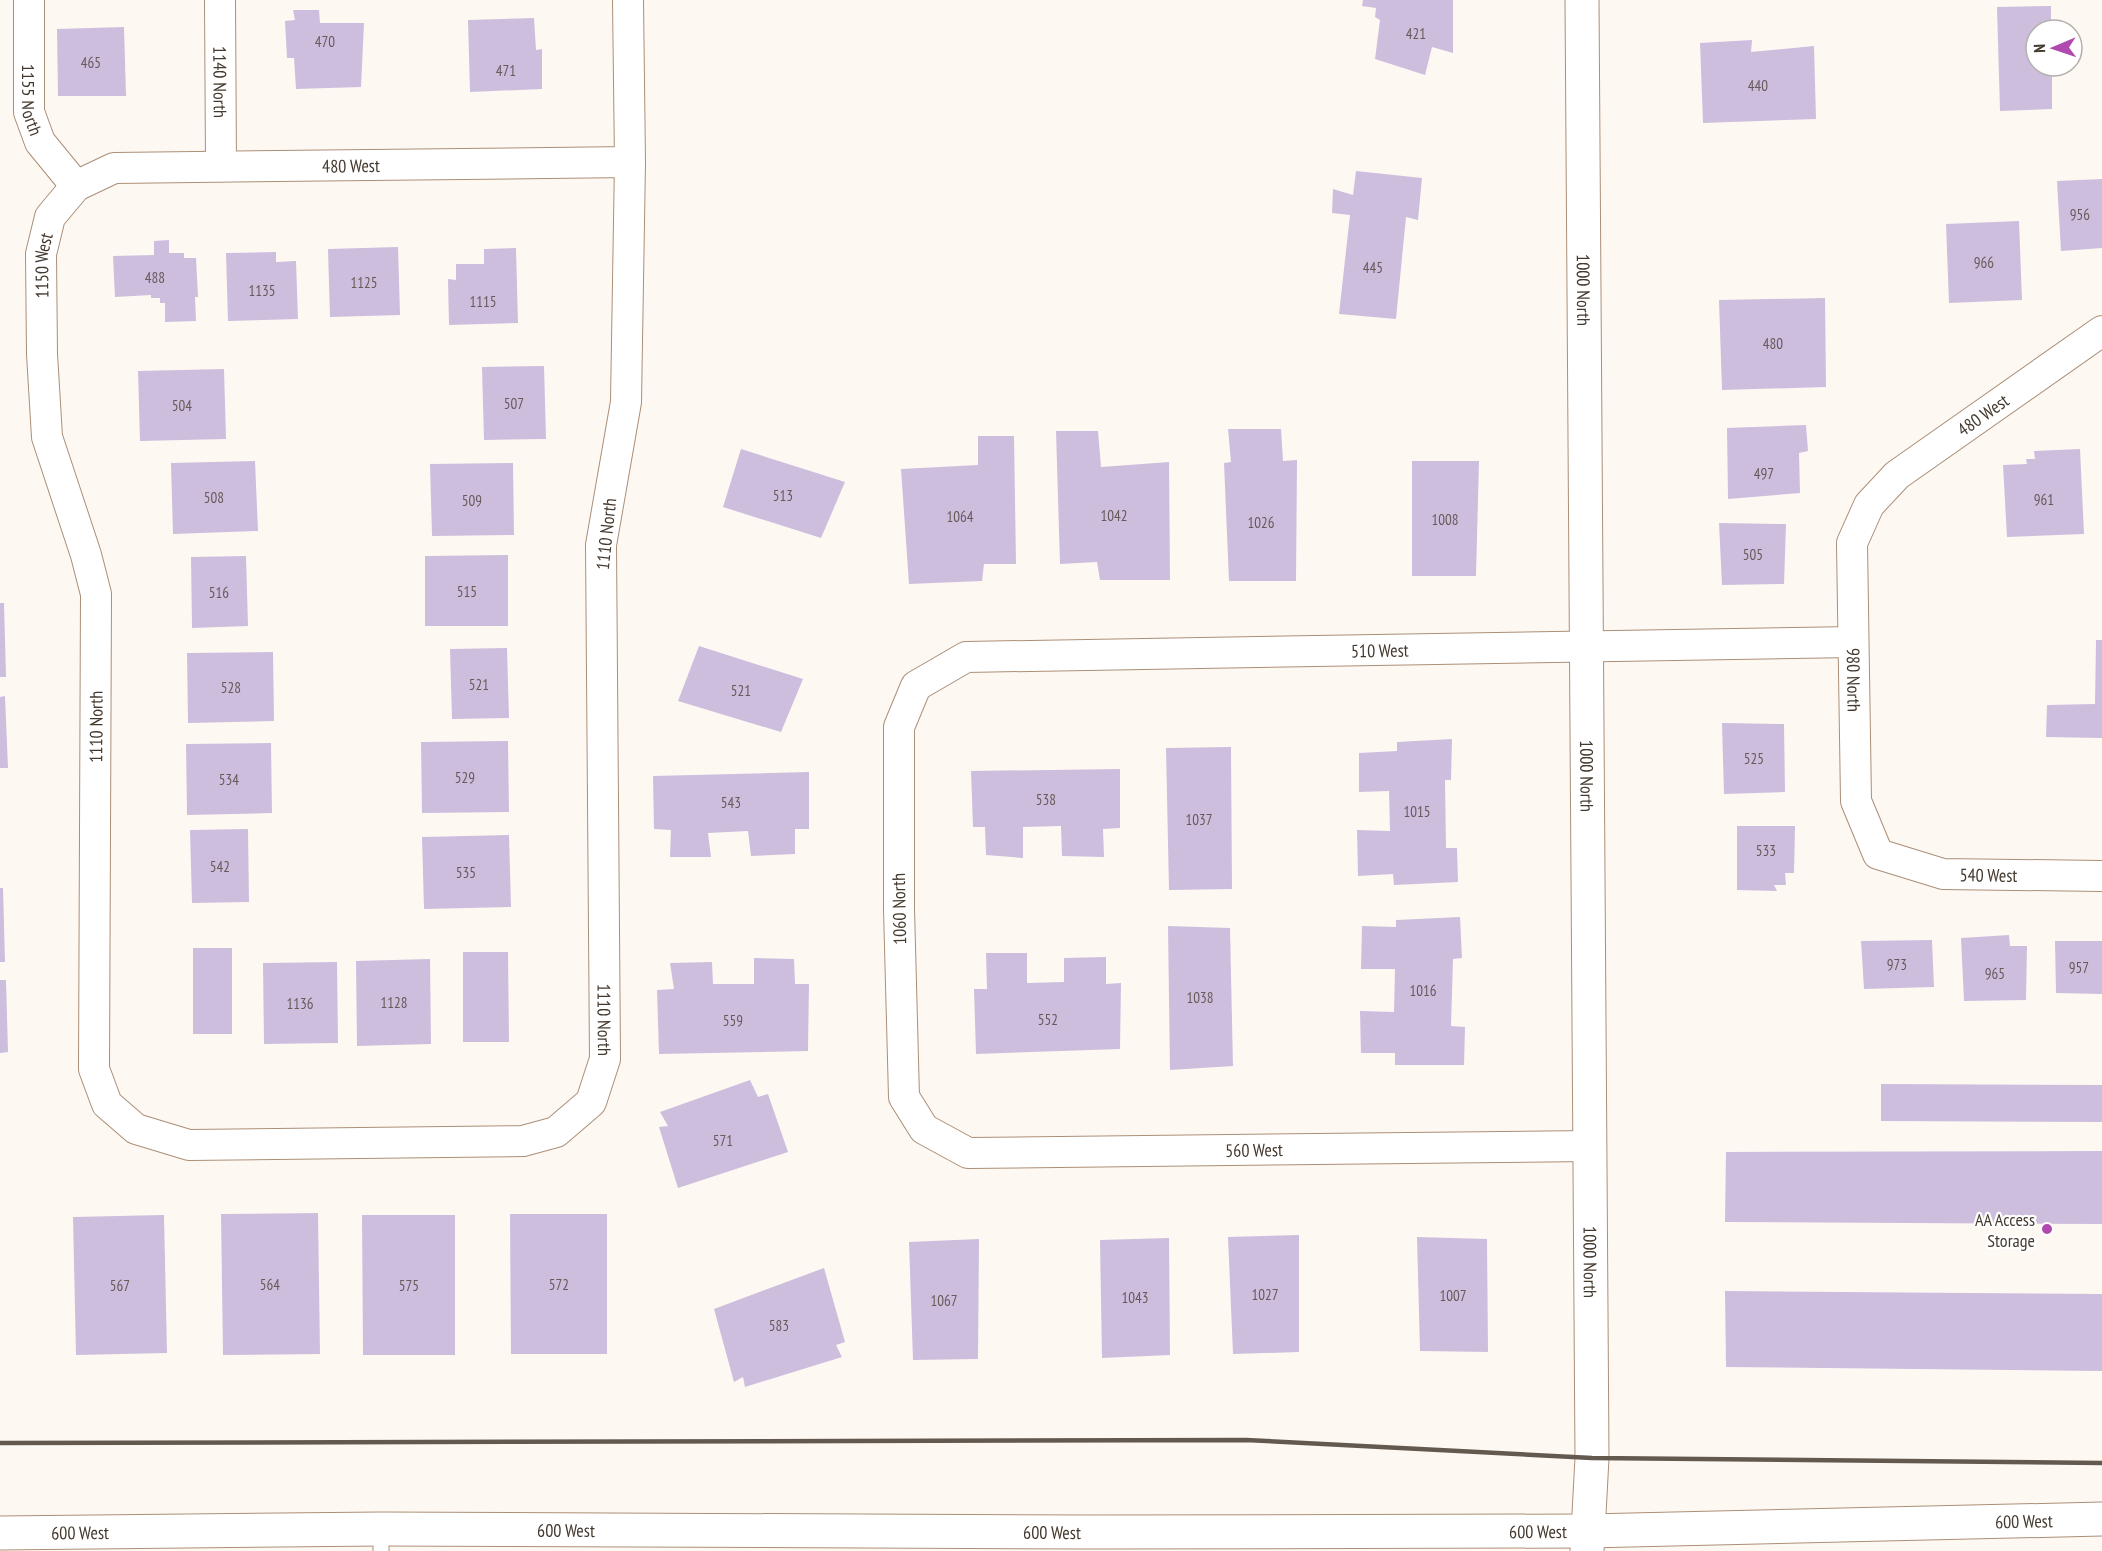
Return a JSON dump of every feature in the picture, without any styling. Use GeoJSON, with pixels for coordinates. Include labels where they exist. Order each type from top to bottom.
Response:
{"type":"FeatureCollection","features":[{"type":"Feature","properties":{"kind":"main road","name":"1000 North"},"geometry":{"type":"LineString","coordinates":[[1582,0],[1592,1458],[1588,1541]]}},
{"type":"Feature","properties":{"kind":"main road","name":"600 West"},"geometry":{"type":"LineString","coordinates":[[0,1533],[381,1540],[1588,1541],[2102,1519]]}},
{"type":"Feature","properties":{"kind":"street","name":"1155 North"},"geometry":{"type":"LineString","coordinates":[[29,0],[29,112],[40,142],[76,186]]}},
{"type":"Feature","properties":{"kind":"street","name":"1140 North"},"geometry":{"type":"LineString","coordinates":[[220,0],[221,165]]}},
{"type":"Feature","properties":{"kind":"street","name":"1110 North"},"geometry":{"type":"LineString","coordinates":[[42,354],[47,437],[86,555],[96,594],[93,1069],[108,1104],[136,1129],[189,1145],[523,1141],[556,1132],[591,1102],[605,1059],[601,545],[626,402],[630,162],[627,0]]}},
{"type":"Feature","properties":{"kind":"street","name":"480 West"},"geometry":{"type":"LineString","coordinates":[[76,186],[114,168],[630,162]]}},
{"type":"Feature","properties":{"kind":"street","name":"1150 West"},"geometry":{"type":"LineString","coordinates":[[42,354],[41,254],[50,217],[76,186]]}},
{"type":"Feature","properties":{"kind":"street","name":"480 West"},"geometry":{"type":"LineString","coordinates":[[1869,505],[1897,475],[2102,331]]}},
{"type":"Feature","properties":{"kind":"street","name":"980 North"},"geometry":{"type":"LineString","coordinates":[[1869,505],[1852,543],[1856,801],[1878,854]]}},
{"type":"Feature","properties":{"kind":"street","name":"510 West"},"geometry":{"type":"LineString","coordinates":[[916,686],[966,657],[1853,642]]}},
{"type":"Feature","properties":{"kind":"street","name":"1060 North"},"geometry":{"type":"LineString","coordinates":[[916,686],[899,727],[899,909],[904,1097],[924,1129]]}},
{"type":"Feature","properties":{"kind":"street","name":"540 West"},"geometry":{"type":"LineString","coordinates":[[1878,854],[1943,874],[2102,876]]}},
{"type":"Feature","properties":{"kind":"street","name":"560 West"},"geometry":{"type":"LineString","coordinates":[[924,1129],[968,1153],[1590,1146]]}},
{"type":"Feature","properties":{"kind":"building"},"geometry":{"type":"Polygon","coordinates":[[[1363,0],[1453,0],[1453,53],[1432,47],[1425,75],[1375,59],[1380,20],[1375,17],[1376,8],[1362,6],[1363,0]]]}},
{"type":"Feature","properties":{"kind":"building"},"geometry":{"type":"Polygon","coordinates":[[[2051,6],[2051,18],[2024,18],[2024,78],[2052,78],[2052,109],[2000,111],[1997,7],[2051,6]]]}},
{"type":"Feature","properties":{"kind":"building"},"geometry":{"type":"Polygon","coordinates":[[[293,10],[319,10],[320,23],[364,23],[361,87],[296,89],[294,58],[287,58],[285,21],[295,20],[293,10]]]}},
{"type":"Feature","properties":{"kind":"building"},"geometry":{"type":"Polygon","coordinates":[[[534,18],[536,50],[542,49],[542,89],[470,92],[468,20],[534,18]]]}},
{"type":"Feature","properties":{"kind":"building"},"geometry":{"type":"Polygon","coordinates":[[[124,27],[126,96],[58,96],[57,29],[124,27]]]}},
{"type":"Feature","properties":{"kind":"building"},"geometry":{"type":"Polygon","coordinates":[[[1752,40],[1751,52],[1814,46],[1816,119],[1703,123],[1700,43],[1752,40]]]}},
{"type":"Feature","properties":{"kind":"building"},"geometry":{"type":"Polygon","coordinates":[[[1356,171],[1422,178],[1418,220],[1406,217],[1396,319],[1339,314],[1350,215],[1332,213],[1333,189],[1353,195],[1356,171]]]}},
{"type":"Feature","properties":{"kind":"building"},"geometry":{"type":"Polygon","coordinates":[[[2102,179],[2102,248],[2061,251],[2057,181],[2102,179]]]}},
{"type":"Feature","properties":{"kind":"building"},"geometry":{"type":"Polygon","coordinates":[[[2019,221],[2022,300],[1949,303],[1946,224],[2019,221]]]}},
{"type":"Feature","properties":{"kind":"building"},"geometry":{"type":"Polygon","coordinates":[[[169,240],[169,253],[184,253],[184,258],[196,258],[198,297],[195,297],[196,321],[165,322],[165,303],[160,303],[160,298],[151,298],[151,295],[115,297],[113,256],[154,255],[154,241],[169,240]]]}},
{"type":"Feature","properties":{"kind":"building"},"geometry":{"type":"Polygon","coordinates":[[[398,247],[400,315],[330,317],[328,249],[398,247]]]}},
{"type":"Feature","properties":{"kind":"building"},"geometry":{"type":"Polygon","coordinates":[[[516,248],[518,323],[449,325],[448,279],[456,280],[456,264],[484,264],[484,249],[516,248]]]}},
{"type":"Feature","properties":{"kind":"building"},"geometry":{"type":"Polygon","coordinates":[[[276,252],[276,262],[296,261],[298,319],[228,321],[226,253],[276,252]]]}},
{"type":"Feature","properties":{"kind":"building"},"geometry":{"type":"Polygon","coordinates":[[[1825,298],[1826,387],[1722,390],[1719,300],[1825,298]]]}},
{"type":"Feature","properties":{"kind":"building"},"geometry":{"type":"Polygon","coordinates":[[[544,366],[546,439],[484,440],[482,367],[544,366]]]}},
{"type":"Feature","properties":{"kind":"building"},"geometry":{"type":"Polygon","coordinates":[[[224,369],[226,439],[140,441],[138,371],[224,369]]]}},
{"type":"Feature","properties":{"kind":"building"},"geometry":{"type":"Polygon","coordinates":[[[1806,425],[1808,451],[1799,453],[1800,493],[1728,499],[1727,428],[1806,425]]]}},
{"type":"Feature","properties":{"kind":"building"},"geometry":{"type":"Polygon","coordinates":[[[1228,429],[1281,429],[1283,461],[1297,460],[1296,581],[1229,581],[1224,463],[1231,462],[1228,429]]]}},
{"type":"Feature","properties":{"kind":"building"},"geometry":{"type":"Polygon","coordinates":[[[1056,431],[1098,431],[1101,467],[1169,462],[1170,580],[1100,580],[1097,562],[1060,564],[1056,431]]]}},
{"type":"Feature","properties":{"kind":"building"},"geometry":{"type":"Polygon","coordinates":[[[978,436],[1014,436],[1016,564],[984,564],[982,581],[909,584],[901,469],[978,465],[978,436]]]}},
{"type":"Feature","properties":{"kind":"building"},"geometry":{"type":"Polygon","coordinates":[[[741,449],[845,482],[821,538],[723,507],[741,449]]]}},
{"type":"Feature","properties":{"kind":"building"},"geometry":{"type":"Polygon","coordinates":[[[2080,449],[2084,534],[2007,537],[2003,465],[2027,464],[2026,459],[2035,459],[2034,451],[2080,449]]]}},
{"type":"Feature","properties":{"kind":"building"},"geometry":{"type":"Polygon","coordinates":[[[255,461],[258,531],[173,534],[171,463],[255,461]]]}},
{"type":"Feature","properties":{"kind":"building"},"geometry":{"type":"Polygon","coordinates":[[[1412,461],[1479,461],[1476,576],[1412,576],[1412,461]]]}},
{"type":"Feature","properties":{"kind":"building"},"geometry":{"type":"Polygon","coordinates":[[[513,463],[514,535],[432,536],[430,464],[513,463]]]}},
{"type":"Feature","properties":{"kind":"building"},"geometry":{"type":"Polygon","coordinates":[[[1719,523],[1786,524],[1784,584],[1722,585],[1719,523]]]}},
{"type":"Feature","properties":{"kind":"building"},"geometry":{"type":"Polygon","coordinates":[[[508,555],[508,626],[425,626],[425,556],[508,555]]]}},
{"type":"Feature","properties":{"kind":"building"},"geometry":{"type":"Polygon","coordinates":[[[246,556],[248,626],[192,628],[191,557],[246,556]]]}},
{"type":"Feature","properties":{"kind":"building"},"geometry":{"type":"Polygon","coordinates":[[[0,603],[4,603],[6,677],[0,677],[0,603]]]}},
{"type":"Feature","properties":{"kind":"building"},"geometry":{"type":"Polygon","coordinates":[[[2096,640],[2102,640],[2102,738],[2046,737],[2047,705],[2095,704],[2096,640]]]}},
{"type":"Feature","properties":{"kind":"building"},"geometry":{"type":"Polygon","coordinates":[[[699,646],[803,679],[781,732],[678,701],[699,646]]]}},
{"type":"Feature","properties":{"kind":"building"},"geometry":{"type":"Polygon","coordinates":[[[507,648],[509,718],[452,719],[450,649],[507,648]]]}},
{"type":"Feature","properties":{"kind":"building"},"geometry":{"type":"Polygon","coordinates":[[[273,652],[274,721],[188,723],[187,653],[273,652]]]}},
{"type":"Feature","properties":{"kind":"building"},"geometry":{"type":"Polygon","coordinates":[[[5,696],[8,768],[0,768],[0,697],[5,696]]]}},
{"type":"Feature","properties":{"kind":"building"},"geometry":{"type":"Polygon","coordinates":[[[1722,723],[1784,724],[1785,792],[1724,794],[1722,723]]]}},
{"type":"Feature","properties":{"kind":"building"},"geometry":{"type":"Polygon","coordinates":[[[1452,739],[1451,780],[1445,780],[1446,848],[1457,848],[1458,882],[1394,885],[1393,874],[1358,876],[1357,830],[1390,831],[1389,791],[1359,792],[1359,753],[1397,751],[1397,742],[1452,739]]]}},
{"type":"Feature","properties":{"kind":"building"},"geometry":{"type":"Polygon","coordinates":[[[508,741],[509,812],[422,813],[421,742],[508,741]]]}},
{"type":"Feature","properties":{"kind":"building"},"geometry":{"type":"Polygon","coordinates":[[[271,743],[272,813],[187,815],[186,744],[271,743]]]}},
{"type":"Feature","properties":{"kind":"building"},"geometry":{"type":"Polygon","coordinates":[[[1231,747],[1232,889],[1169,890],[1166,748],[1231,747]]]}},
{"type":"Feature","properties":{"kind":"building"},"geometry":{"type":"Polygon","coordinates":[[[1120,769],[1120,828],[1103,829],[1104,857],[1062,856],[1061,826],[1023,827],[1023,858],[986,855],[985,827],[973,827],[971,771],[1120,769]]]}},
{"type":"Feature","properties":{"kind":"building"},"geometry":{"type":"Polygon","coordinates":[[[809,772],[809,829],[795,829],[795,854],[751,856],[748,831],[708,833],[711,857],[670,857],[671,830],[654,829],[653,776],[809,772]]]}},
{"type":"Feature","properties":{"kind":"building"},"geometry":{"type":"Polygon","coordinates":[[[1737,826],[1795,826],[1794,873],[1785,873],[1786,885],[1774,885],[1777,891],[1737,890],[1737,826]]]}},
{"type":"Feature","properties":{"kind":"building"},"geometry":{"type":"Polygon","coordinates":[[[248,829],[249,902],[192,903],[190,830],[248,829]]]}},
{"type":"Feature","properties":{"kind":"building"},"geometry":{"type":"Polygon","coordinates":[[[509,835],[511,907],[424,909],[422,837],[509,835]]]}},
{"type":"Feature","properties":{"kind":"building"},"geometry":{"type":"Polygon","coordinates":[[[0,888],[3,888],[5,962],[0,962],[0,888]]]}},
{"type":"Feature","properties":{"kind":"building"},"geometry":{"type":"Polygon","coordinates":[[[1460,917],[1462,958],[1453,959],[1451,1026],[1465,1027],[1464,1065],[1395,1065],[1395,1053],[1361,1053],[1360,1011],[1394,1012],[1395,969],[1361,969],[1362,926],[1396,927],[1396,920],[1460,917]]]}},
{"type":"Feature","properties":{"kind":"building"},"geometry":{"type":"Polygon","coordinates":[[[1168,926],[1230,928],[1233,1066],[1170,1070],[1168,926]]]}},
{"type":"Feature","properties":{"kind":"building"},"geometry":{"type":"Polygon","coordinates":[[[2009,935],[2010,946],[2027,946],[2026,1000],[1964,1001],[1961,938],[2009,935]]]}},
{"type":"Feature","properties":{"kind":"building"},"geometry":{"type":"Polygon","coordinates":[[[1932,940],[1934,987],[1864,989],[1861,941],[1932,940]]]}},
{"type":"Feature","properties":{"kind":"building"},"geometry":{"type":"Polygon","coordinates":[[[2055,941],[2102,941],[2102,994],[2056,993],[2055,941]]]}},
{"type":"Feature","properties":{"kind":"building"},"geometry":{"type":"Polygon","coordinates":[[[193,948],[232,948],[232,1034],[193,1034],[193,948]]]}},
{"type":"Feature","properties":{"kind":"building"},"geometry":{"type":"Polygon","coordinates":[[[463,952],[508,952],[509,1042],[463,1042],[463,952]]]}},
{"type":"Feature","properties":{"kind":"building"},"geometry":{"type":"Polygon","coordinates":[[[986,953],[1027,953],[1027,983],[1064,982],[1064,958],[1106,957],[1106,984],[1121,983],[1120,1049],[976,1054],[974,989],[987,989],[986,953]]]}},
{"type":"Feature","properties":{"kind":"building"},"geometry":{"type":"Polygon","coordinates":[[[754,958],[794,959],[795,984],[809,984],[808,1051],[659,1054],[657,990],[674,989],[670,963],[712,962],[713,984],[754,984],[754,958]]]}},
{"type":"Feature","properties":{"kind":"building"},"geometry":{"type":"Polygon","coordinates":[[[430,959],[431,1044],[357,1046],[356,961],[430,959]]]}},
{"type":"Feature","properties":{"kind":"building"},"geometry":{"type":"Polygon","coordinates":[[[337,962],[338,1043],[264,1044],[263,963],[337,962]]]}},
{"type":"Feature","properties":{"kind":"building"},"geometry":{"type":"Polygon","coordinates":[[[0,980],[6,980],[8,1052],[0,1053],[0,980]]]}},
{"type":"Feature","properties":{"kind":"building"},"geometry":{"type":"Polygon","coordinates":[[[750,1080],[758,1097],[768,1094],[788,1152],[678,1188],[659,1127],[668,1126],[660,1112],[750,1080]]]}},
{"type":"Feature","properties":{"kind":"building"},"geometry":{"type":"Polygon","coordinates":[[[1881,1084],[2102,1085],[2102,1122],[1881,1121],[1881,1084]]]}},
{"type":"Feature","properties":{"kind":"building"},"geometry":{"type":"Polygon","coordinates":[[[2102,1151],[2102,1224],[1725,1222],[1726,1152],[2102,1151]]]}},
{"type":"Feature","properties":{"kind":"building"},"geometry":{"type":"Polygon","coordinates":[[[318,1213],[320,1354],[223,1355],[221,1214],[318,1213]]]}},
{"type":"Feature","properties":{"kind":"building"},"geometry":{"type":"Polygon","coordinates":[[[510,1214],[607,1214],[607,1354],[511,1354],[510,1214]]]}},
{"type":"Feature","properties":{"kind":"building"},"geometry":{"type":"Polygon","coordinates":[[[164,1215],[167,1353],[76,1355],[73,1217],[164,1215]]]}},
{"type":"Feature","properties":{"kind":"building"},"geometry":{"type":"Polygon","coordinates":[[[362,1215],[455,1215],[455,1355],[363,1355],[362,1215]]]}},
{"type":"Feature","properties":{"kind":"building"},"geometry":{"type":"Polygon","coordinates":[[[1299,1235],[1299,1352],[1233,1354],[1228,1237],[1299,1235]]]}},
{"type":"Feature","properties":{"kind":"building"},"geometry":{"type":"Polygon","coordinates":[[[1417,1237],[1487,1239],[1488,1352],[1420,1351],[1417,1237]]]}},
{"type":"Feature","properties":{"kind":"building"},"geometry":{"type":"Polygon","coordinates":[[[1169,1238],[1170,1355],[1102,1358],[1100,1240],[1169,1238]]]}},
{"type":"Feature","properties":{"kind":"building"},"geometry":{"type":"Polygon","coordinates":[[[979,1239],[978,1359],[913,1360],[909,1242],[979,1239]]]}},
{"type":"Feature","properties":{"kind":"building"},"geometry":{"type":"Polygon","coordinates":[[[824,1268],[845,1342],[836,1345],[842,1357],[745,1387],[743,1377],[734,1382],[714,1309],[824,1268]]]}},
{"type":"Feature","properties":{"kind":"building"},"geometry":{"type":"Polygon","coordinates":[[[1725,1291],[2102,1294],[2102,1371],[1726,1367],[1725,1291]]]}},
{"type":"Feature","properties":{"kind":"railway"},"geometry":{"type":"LineString","coordinates":[[0,1443],[1246,1440],[1592,1458],[2102,1463]]}},
{"type":"Feature","properties":{"kind":"place","name":"AA Access Storage"},"geometry":{"type":"Point","coordinates":[2047,1229]}}]}
